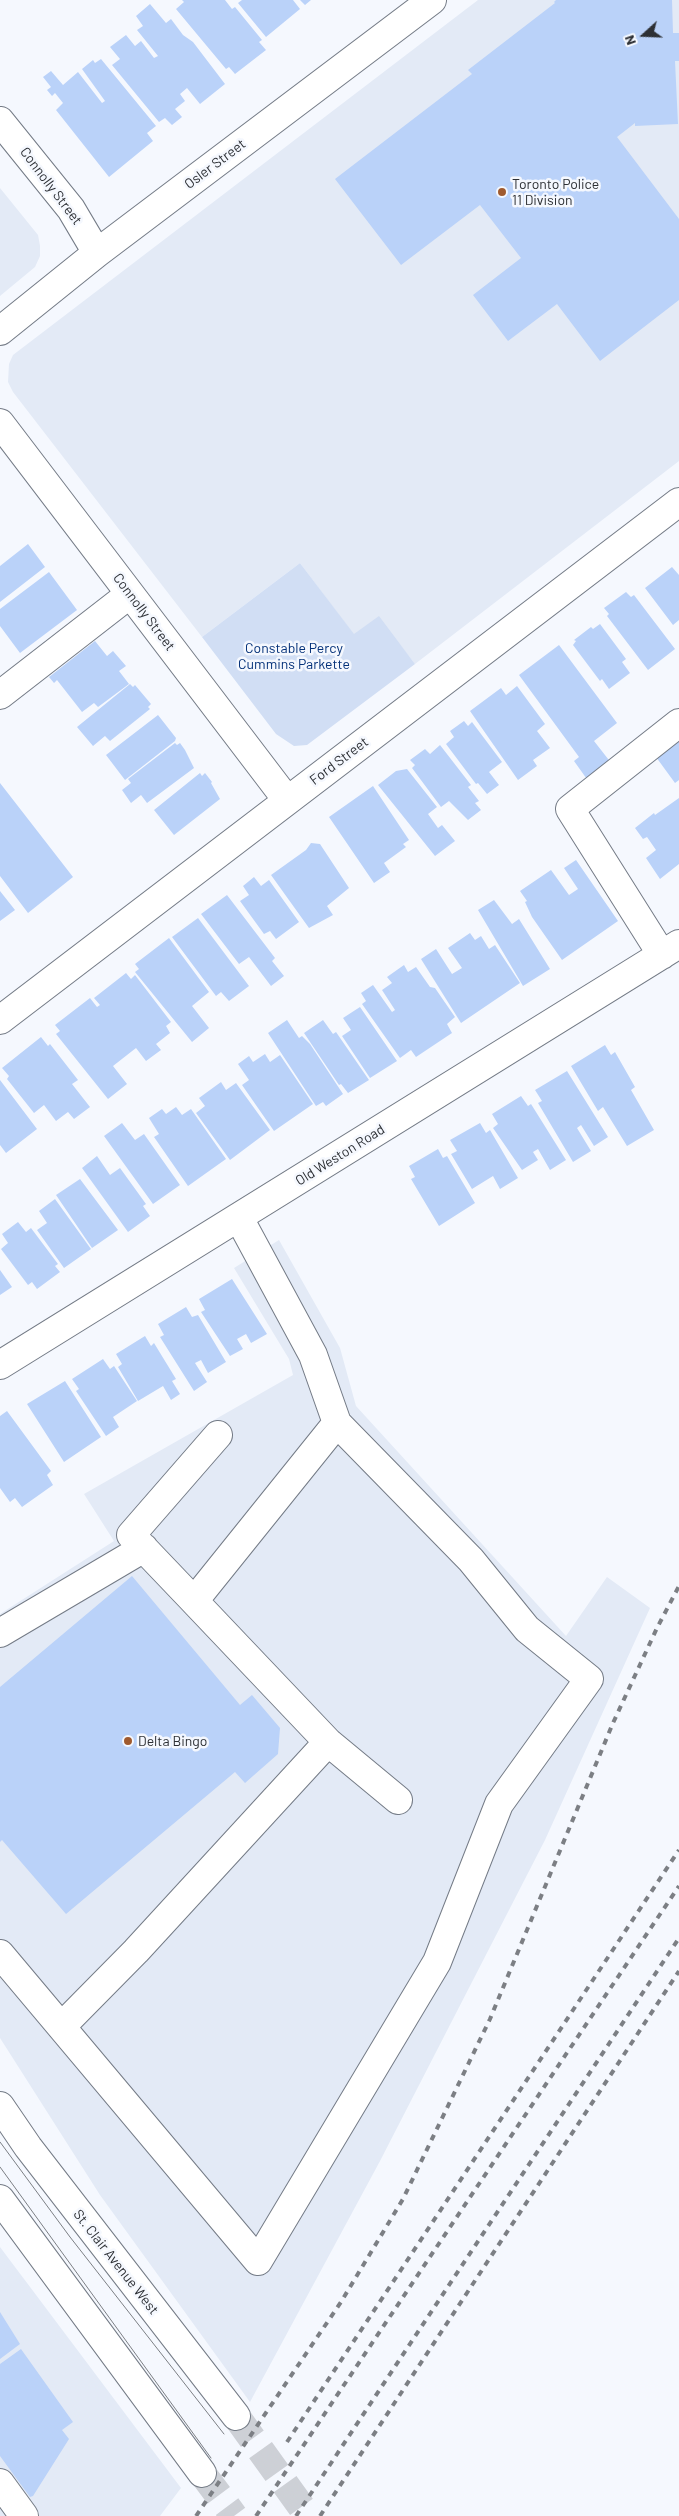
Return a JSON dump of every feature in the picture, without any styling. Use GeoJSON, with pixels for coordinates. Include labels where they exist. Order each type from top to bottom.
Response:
{"type":"FeatureCollection","features":[{"type":"Feature","properties":{"kind":"street","name":"Osler Street"},"geometry":{"type":"LineString","coordinates":[[0,331],[97,254],[432,0]]}},
{"type":"Feature","properties":{"kind":"street","name":"Connolly Street"},"geometry":{"type":"LineString","coordinates":[[0,121],[71,209],[97,254]]}},
{"type":"Feature","properties":{"kind":"street","name":"Connolly Street"},"geometry":{"type":"LineString","coordinates":[[0,423],[288,800]]}},
{"type":"Feature","properties":{"kind":"street","name":"Ford Street"},"geometry":{"type":"LineString","coordinates":[[0,1020],[679,502]]}},
{"type":"Feature","properties":{"kind":"street"},"geometry":{"type":"LineString","coordinates":[[0,695],[130,594]]}},
{"type":"Feature","properties":{"kind":"street"},"geometry":{"type":"LineString","coordinates":[[670,950],[570,809],[679,723]]}},
{"type":"Feature","properties":{"kind":"street","name":"Old Weston Road"},"geometry":{"type":"LineString","coordinates":[[0,1365],[670,950]]}},
{"type":"Feature","properties":{"kind":"street"},"geometry":{"type":"LineString","coordinates":[[0,1954],[258,2260],[437,1962],[499,1804],[588,1679],[527,1629],[471,1560],[337,1423],[312,1354],[239,1218]]}},
{"type":"Feature","properties":{"kind":"street"},"geometry":{"type":"LineString","coordinates":[[194,1601],[337,1423]]}},
{"type":"Feature","properties":{"kind":"street"},"geometry":{"type":"LineString","coordinates":[[218,1436],[131,1535],[328,1742],[398,1800]]}},
{"type":"Feature","properties":{"kind":"street"},"geometry":{"type":"LineString","coordinates":[[0,1633],[144,1548]]}},
{"type":"Feature","properties":{"kind":"street"},"geometry":{"type":"LineString","coordinates":[[62,2026],[136,1951],[328,1742]]}},
{"type":"Feature","properties":{"kind":"street","name":"St. Clair Avenue West"},"geometry":{"type":"LineString","coordinates":[[0,2106],[28,2148],[236,2416]]}},
{"type":"Feature","properties":{"kind":"street"},"geometry":{"type":"LineString","coordinates":[[0,2199],[202,2473]]}},
{"type":"Feature","properties":{"kind":"street"},"geometry":{"type":"LineString","coordinates":[[0,2483],[24,2516]]}},
{"type":"Feature","properties":{"kind":"shaded area"},"geometry":{"type":"Polygon","coordinates":[[[478,0],[679,0],[679,461],[415,664],[400,645],[354,635],[300,563],[202,637],[13,392],[8,382],[9,364],[13,355],[478,0]]]}},
{"type":"Feature","properties":{"kind":"shaded area"},"geometry":{"type":"Polygon","coordinates":[[[0,188],[38,235],[40,256],[35,267],[0,296],[0,188]]]}},
{"type":"Feature","properties":{"kind":"shaded area"},"geometry":{"type":"Polygon","coordinates":[[[279,1240],[340,1348],[356,1406],[566,1636],[607,1577],[650,1608],[545,1840],[380,2161],[250,2402],[100,2195],[0,2038],[0,1614],[114,1541],[84,1494],[293,1375],[289,1359],[234,1268],[279,1240]]]}},
{"type":"Feature","properties":{"kind":"shaded area"},"geometry":{"type":"Polygon","coordinates":[[[0,2247],[181,2488],[160,2516],[0,2516],[0,2247]]]}},
{"type":"Feature","properties":{"kind":"green space","name":"Constable Percy Cummins Parkette"},"geometry":{"type":"Polygon","coordinates":[[[300,563],[354,634],[379,616],[415,664],[307,745],[294,746],[276,734],[202,637],[300,563]]]}},
{"type":"Feature","properties":{"kind":"building"},"geometry":{"type":"Polygon","coordinates":[[[182,0],[225,0],[232,9],[235,7],[262,40],[259,42],[266,50],[235,74],[229,67],[226,69],[176,9],[184,2],[182,0]]]}},
{"type":"Feature","properties":{"kind":"building"},"geometry":{"type":"Polygon","coordinates":[[[242,0],[293,0],[300,9],[266,37],[238,3],[242,0]]]}},
{"type":"Feature","properties":{"kind":"building"},"geometry":{"type":"Polygon","coordinates":[[[300,0],[311,0],[305,5],[300,0]]]}},
{"type":"Feature","properties":{"kind":"building","name":"Toronto Police 11 Division"},"geometry":{"type":"Polygon","coordinates":[[[556,0],[672,0],[673,33],[679,33],[679,61],[675,61],[678,124],[635,126],[635,123],[617,137],[679,219],[679,300],[600,361],[557,304],[508,341],[473,295],[521,258],[480,205],[401,265],[335,179],[472,74],[468,70],[555,3],[556,0]]]}},
{"type":"Feature","properties":{"kind":"building"},"geometry":{"type":"Polygon","coordinates":[[[150,4],[166,23],[171,19],[183,35],[193,42],[225,84],[200,104],[187,88],[180,94],[185,101],[175,109],[182,117],[172,125],[165,118],[159,122],[112,65],[120,59],[110,47],[126,35],[135,46],[141,41],[154,58],[158,56],[137,30],[143,26],[136,16],[150,4]]]}},
{"type":"Feature","properties":{"kind":"building"},"geometry":{"type":"Polygon","coordinates":[[[101,59],[156,126],[147,133],[153,141],[109,177],[56,110],[63,103],[55,93],[52,96],[47,90],[51,87],[43,77],[51,71],[63,85],[78,72],[102,103],[105,101],[82,69],[93,60],[95,63],[101,59]]]}},
{"type":"Feature","properties":{"kind":"building"},"geometry":{"type":"Polygon","coordinates":[[[28,544],[45,567],[0,602],[0,566],[28,544]]]}},
{"type":"Feature","properties":{"kind":"building"},"geometry":{"type":"Polygon","coordinates":[[[672,567],[679,575],[679,620],[673,625],[645,588],[672,567]]]}},
{"type":"Feature","properties":{"kind":"building"},"geometry":{"type":"Polygon","coordinates":[[[49,572],[77,610],[20,653],[0,626],[0,609],[49,572]]]}},
{"type":"Feature","properties":{"kind":"building"},"geometry":{"type":"Polygon","coordinates":[[[626,592],[631,597],[634,595],[675,649],[648,670],[607,616],[609,614],[604,608],[626,592]]]}},
{"type":"Feature","properties":{"kind":"building"},"geometry":{"type":"Polygon","coordinates":[[[600,624],[626,659],[622,662],[630,673],[609,689],[602,679],[600,681],[573,645],[576,641],[574,640],[591,627],[593,629],[600,624]]]}},
{"type":"Feature","properties":{"kind":"building"},"geometry":{"type":"Polygon","coordinates":[[[95,641],[107,656],[113,651],[126,666],[119,671],[129,684],[98,707],[94,703],[82,712],[57,680],[54,683],[49,677],[95,641]]]}},
{"type":"Feature","properties":{"kind":"building"},"geometry":{"type":"Polygon","coordinates":[[[559,645],[617,723],[594,741],[612,764],[589,782],[574,761],[579,757],[519,675],[559,645]]]}},
{"type":"Feature","properties":{"kind":"building"},"geometry":{"type":"Polygon","coordinates":[[[130,684],[133,687],[135,685],[151,704],[148,707],[150,709],[110,741],[105,736],[93,746],[77,727],[130,684]]]}},
{"type":"Feature","properties":{"kind":"building"},"geometry":{"type":"Polygon","coordinates":[[[517,686],[545,724],[537,731],[550,748],[533,760],[537,766],[518,780],[470,711],[501,688],[506,695],[517,686]]]}},
{"type":"Feature","properties":{"kind":"building"},"geometry":{"type":"Polygon","coordinates":[[[158,715],[176,738],[175,741],[125,780],[106,755],[158,715]]]}},
{"type":"Feature","properties":{"kind":"building"},"geometry":{"type":"Polygon","coordinates":[[[464,721],[468,726],[472,722],[502,762],[489,772],[499,785],[487,794],[478,783],[476,784],[446,744],[454,737],[450,731],[464,721]]]}},
{"type":"Feature","properties":{"kind":"building"},"geometry":{"type":"Polygon","coordinates":[[[679,739],[679,780],[675,783],[656,757],[679,739]]]}},
{"type":"Feature","properties":{"kind":"building"},"geometry":{"type":"Polygon","coordinates":[[[175,743],[177,745],[180,743],[194,768],[147,803],[141,795],[131,803],[122,790],[131,783],[128,779],[175,743]]]}},
{"type":"Feature","properties":{"kind":"building"},"geometry":{"type":"Polygon","coordinates":[[[440,745],[471,785],[468,787],[479,801],[475,803],[481,810],[468,820],[449,801],[441,807],[412,768],[415,765],[410,760],[425,749],[430,754],[440,745]]]}},
{"type":"Feature","properties":{"kind":"building"},"geometry":{"type":"Polygon","coordinates":[[[407,769],[437,807],[428,814],[438,828],[442,825],[455,841],[435,856],[378,785],[396,771],[407,769]]]}},
{"type":"Feature","properties":{"kind":"building"},"geometry":{"type":"Polygon","coordinates":[[[200,773],[202,776],[205,773],[212,782],[220,799],[174,835],[154,810],[200,773]]]}},
{"type":"Feature","properties":{"kind":"building"},"geometry":{"type":"Polygon","coordinates":[[[0,783],[73,877],[28,913],[0,876],[0,783]]]}},
{"type":"Feature","properties":{"kind":"building"},"geometry":{"type":"Polygon","coordinates":[[[373,786],[409,840],[403,844],[406,847],[384,863],[390,872],[374,883],[329,817],[373,786]]]}},
{"type":"Feature","properties":{"kind":"building"},"geometry":{"type":"Polygon","coordinates":[[[679,798],[679,864],[660,879],[646,858],[656,850],[647,837],[643,839],[635,828],[654,813],[655,815],[679,798]]]}},
{"type":"Feature","properties":{"kind":"building"},"geometry":{"type":"Polygon","coordinates":[[[311,843],[320,844],[349,888],[327,906],[333,915],[309,928],[271,875],[306,850],[311,843]]]}},
{"type":"Feature","properties":{"kind":"building"},"geometry":{"type":"Polygon","coordinates":[[[576,860],[618,921],[562,960],[532,917],[525,902],[527,901],[520,891],[551,870],[569,895],[578,889],[564,868],[576,860]]]}},
{"type":"Feature","properties":{"kind":"building"},"geometry":{"type":"Polygon","coordinates":[[[254,877],[261,886],[269,880],[299,922],[276,939],[270,931],[264,934],[240,901],[249,895],[243,886],[254,877]]]}},
{"type":"Feature","properties":{"kind":"building"},"geometry":{"type":"Polygon","coordinates":[[[0,891],[15,910],[0,921],[0,891]]]}},
{"type":"Feature","properties":{"kind":"building"},"geometry":{"type":"Polygon","coordinates":[[[227,895],[275,958],[272,961],[284,976],[271,986],[249,957],[239,964],[201,914],[227,895]]]}},
{"type":"Feature","properties":{"kind":"building"},"geometry":{"type":"Polygon","coordinates":[[[494,900],[512,924],[519,919],[550,969],[523,986],[478,910],[494,900]]]}},
{"type":"Feature","properties":{"kind":"building"},"geometry":{"type":"Polygon","coordinates":[[[198,918],[249,986],[229,1001],[221,992],[216,996],[172,937],[198,918]]]}},
{"type":"Feature","properties":{"kind":"building"},"geometry":{"type":"Polygon","coordinates":[[[470,933],[475,940],[481,936],[489,949],[495,945],[520,983],[461,1023],[421,959],[436,949],[452,974],[462,968],[448,948],[470,933]]]}},
{"type":"Feature","properties":{"kind":"building"},"geometry":{"type":"Polygon","coordinates":[[[169,938],[209,992],[192,1006],[209,1028],[192,1042],[135,972],[139,969],[135,964],[169,938]]]}},
{"type":"Feature","properties":{"kind":"building"},"geometry":{"type":"Polygon","coordinates":[[[404,965],[408,972],[416,967],[430,987],[435,988],[455,1017],[447,1024],[452,1033],[416,1057],[411,1050],[400,1058],[362,1004],[366,1001],[361,993],[373,985],[392,1012],[395,1010],[382,990],[392,983],[387,977],[404,965]]]}},
{"type":"Feature","properties":{"kind":"building"},"geometry":{"type":"Polygon","coordinates":[[[126,973],[131,979],[135,975],[171,1022],[166,1026],[170,1033],[156,1044],[161,1050],[146,1061],[136,1048],[113,1066],[127,1084],[108,1099],[56,1034],[60,1031],[55,1025],[90,998],[97,1007],[100,1005],[94,998],[126,973]]]}},
{"type":"Feature","properties":{"kind":"building"},"geometry":{"type":"Polygon","coordinates":[[[360,1007],[397,1061],[370,1078],[342,1036],[351,1030],[343,1018],[360,1007]]]}},
{"type":"Feature","properties":{"kind":"building"},"geometry":{"type":"Polygon","coordinates":[[[287,1020],[299,1038],[302,1036],[310,1044],[343,1094],[326,1106],[323,1102],[316,1106],[268,1033],[287,1020]]]}},
{"type":"Feature","properties":{"kind":"building"},"geometry":{"type":"Polygon","coordinates":[[[323,1020],[333,1034],[336,1032],[369,1080],[348,1093],[341,1084],[339,1085],[304,1033],[323,1020]]]}},
{"type":"Feature","properties":{"kind":"building"},"geometry":{"type":"Polygon","coordinates":[[[41,1037],[48,1046],[50,1044],[78,1080],[72,1084],[90,1107],[74,1119],[68,1112],[56,1121],[44,1105],[34,1113],[7,1079],[9,1076],[2,1068],[41,1037]]]}},
{"type":"Feature","properties":{"kind":"building"},"geometry":{"type":"Polygon","coordinates":[[[605,1045],[611,1055],[615,1052],[635,1087],[631,1090],[654,1130],[627,1146],[603,1107],[598,1111],[571,1066],[605,1045]]]}},
{"type":"Feature","properties":{"kind":"building"},"geometry":{"type":"Polygon","coordinates":[[[265,1054],[270,1062],[280,1055],[313,1104],[274,1131],[242,1085],[249,1080],[238,1064],[249,1056],[253,1062],[265,1054]]]}},
{"type":"Feature","properties":{"kind":"building"},"geometry":{"type":"Polygon","coordinates":[[[567,1071],[608,1137],[594,1146],[581,1125],[577,1128],[591,1151],[573,1162],[538,1103],[542,1101],[535,1090],[567,1071]]]}},
{"type":"Feature","properties":{"kind":"building"},"geometry":{"type":"Polygon","coordinates":[[[0,1080],[37,1129],[6,1153],[0,1145],[0,1080]]]}},
{"type":"Feature","properties":{"kind":"building"},"geometry":{"type":"Polygon","coordinates":[[[221,1082],[226,1090],[236,1083],[270,1130],[230,1160],[196,1113],[205,1106],[199,1098],[221,1082]]]}},
{"type":"Feature","properties":{"kind":"building"},"geometry":{"type":"Polygon","coordinates":[[[521,1096],[528,1106],[531,1104],[566,1160],[550,1170],[538,1149],[533,1152],[538,1160],[522,1170],[493,1128],[498,1124],[492,1114],[521,1096]]]}},
{"type":"Feature","properties":{"kind":"building"},"geometry":{"type":"Polygon","coordinates":[[[176,1107],[182,1115],[191,1109],[226,1159],[188,1186],[154,1137],[159,1134],[149,1118],[162,1109],[166,1114],[176,1107]]]}},
{"type":"Feature","properties":{"kind":"building"},"geometry":{"type":"Polygon","coordinates":[[[122,1123],[135,1140],[144,1134],[180,1185],[153,1204],[104,1136],[122,1123]]]}},
{"type":"Feature","properties":{"kind":"building"},"geometry":{"type":"Polygon","coordinates":[[[480,1123],[486,1133],[490,1130],[518,1178],[500,1189],[493,1176],[472,1189],[451,1154],[457,1151],[450,1140],[480,1123]]]}},
{"type":"Feature","properties":{"kind":"building"},"geometry":{"type":"Polygon","coordinates":[[[438,1149],[443,1158],[447,1156],[475,1203],[439,1226],[411,1179],[415,1177],[409,1166],[438,1149]]]}},
{"type":"Feature","properties":{"kind":"building"},"geometry":{"type":"Polygon","coordinates":[[[97,1156],[110,1175],[120,1168],[146,1204],[143,1206],[150,1216],[128,1232],[82,1168],[97,1156]]]}},
{"type":"Feature","properties":{"kind":"building"},"geometry":{"type":"Polygon","coordinates":[[[80,1179],[118,1230],[92,1248],[56,1195],[80,1179]]]}},
{"type":"Feature","properties":{"kind":"building"},"geometry":{"type":"Polygon","coordinates":[[[55,1199],[91,1249],[64,1268],[37,1230],[47,1223],[39,1211],[55,1199]]]}},
{"type":"Feature","properties":{"kind":"building"},"geometry":{"type":"Polygon","coordinates":[[[18,1222],[26,1232],[31,1228],[58,1264],[55,1266],[60,1272],[37,1289],[32,1282],[28,1285],[1,1249],[8,1243],[2,1234],[18,1222]]]}},
{"type":"Feature","properties":{"kind":"building"},"geometry":{"type":"Polygon","coordinates":[[[0,1270],[12,1287],[0,1295],[0,1270]]]}},
{"type":"Feature","properties":{"kind":"building"},"geometry":{"type":"Polygon","coordinates":[[[232,1279],[267,1334],[251,1343],[246,1334],[237,1339],[243,1349],[230,1356],[201,1312],[205,1310],[199,1299],[232,1279]]]}},
{"type":"Feature","properties":{"kind":"building"},"geometry":{"type":"Polygon","coordinates":[[[186,1307],[192,1317],[198,1315],[226,1362],[208,1373],[201,1360],[195,1363],[207,1382],[194,1391],[160,1337],[164,1335],[158,1324],[186,1307]]]}},
{"type":"Feature","properties":{"kind":"building"},"geometry":{"type":"Polygon","coordinates":[[[145,1336],[151,1346],[154,1343],[176,1379],[172,1381],[180,1394],[171,1400],[163,1386],[138,1401],[118,1367],[122,1364],[116,1354],[145,1336]]]}},
{"type":"Feature","properties":{"kind":"building"},"geometry":{"type":"Polygon","coordinates":[[[103,1359],[110,1369],[114,1366],[137,1401],[113,1417],[119,1427],[106,1436],[76,1391],[79,1389],[72,1379],[103,1359]]]}},
{"type":"Feature","properties":{"kind":"building"},"geometry":{"type":"Polygon","coordinates":[[[65,1381],[101,1437],[64,1462],[27,1404],[65,1381]]]}},
{"type":"Feature","properties":{"kind":"building"},"geometry":{"type":"Polygon","coordinates":[[[7,1411],[51,1471],[47,1475],[53,1485],[22,1507],[15,1498],[10,1502],[0,1488],[0,1416],[7,1411]]]}},
{"type":"Feature","properties":{"kind":"building","name":"Delta Bingo"},"geometry":{"type":"Polygon","coordinates":[[[132,1576],[240,1705],[252,1695],[280,1728],[278,1754],[245,1783],[235,1772],[66,1914],[2,1840],[0,1842],[0,1687],[132,1576]]]}},
{"type":"Feature","properties":{"kind":"building"},"geometry":{"type":"Polygon","coordinates":[[[0,2312],[20,2344],[0,2359],[0,2312]]]}},
{"type":"Feature","properties":{"kind":"building"},"geometry":{"type":"Polygon","coordinates":[[[21,2349],[73,2422],[62,2430],[69,2439],[33,2496],[30,2497],[0,2456],[0,2364],[21,2349]]]}},
{"type":"Feature","properties":{"kind":"tunnel"},"geometry":{"type":"LineString","coordinates":[[236,2416],[308,2516]]}},
{"type":"Feature","properties":{"kind":"tunnel"},"geometry":{"type":"LineString","coordinates":[[202,2473],[234,2516]]}},
{"type":"Feature","properties":{"kind":"tram line"},"geometry":{"type":"LineString","coordinates":[[0,2142],[70,2237],[224,2434]]}},
{"type":"Feature","properties":{"kind":"tram line"},"geometry":{"type":"LineString","coordinates":[[0,2167],[211,2458]]}},
{"type":"Feature","properties":{"kind":"railway"},"geometry":{"type":"LineString","coordinates":[[196,2516],[341,2302],[403,2199],[490,2019],[613,1723],[657,1628],[679,1586]]}},
{"type":"Feature","properties":{"kind":"railway"},"geometry":{"type":"LineString","coordinates":[[287,2442],[679,1850]]}},
{"type":"Feature","properties":{"kind":"railway"},"geometry":{"type":"LineString","coordinates":[[256,2516],[679,1886]]}},
{"type":"Feature","properties":{"kind":"railway"},"geometry":{"type":"LineString","coordinates":[[296,2516],[679,1938]]}},
{"type":"Feature","properties":{"kind":"railway"},"geometry":{"type":"LineString","coordinates":[[320,2516],[679,1971]]}},
{"type":"Feature","properties":{"kind":"place","name":"Toronto Police 11 Division"},"geometry":{"type":"Point","coordinates":[502,192]}},
{"type":"Feature","properties":{"kind":"place","name":"Delta Bingo"},"geometry":{"type":"Point","coordinates":[128,1741]}}]}
